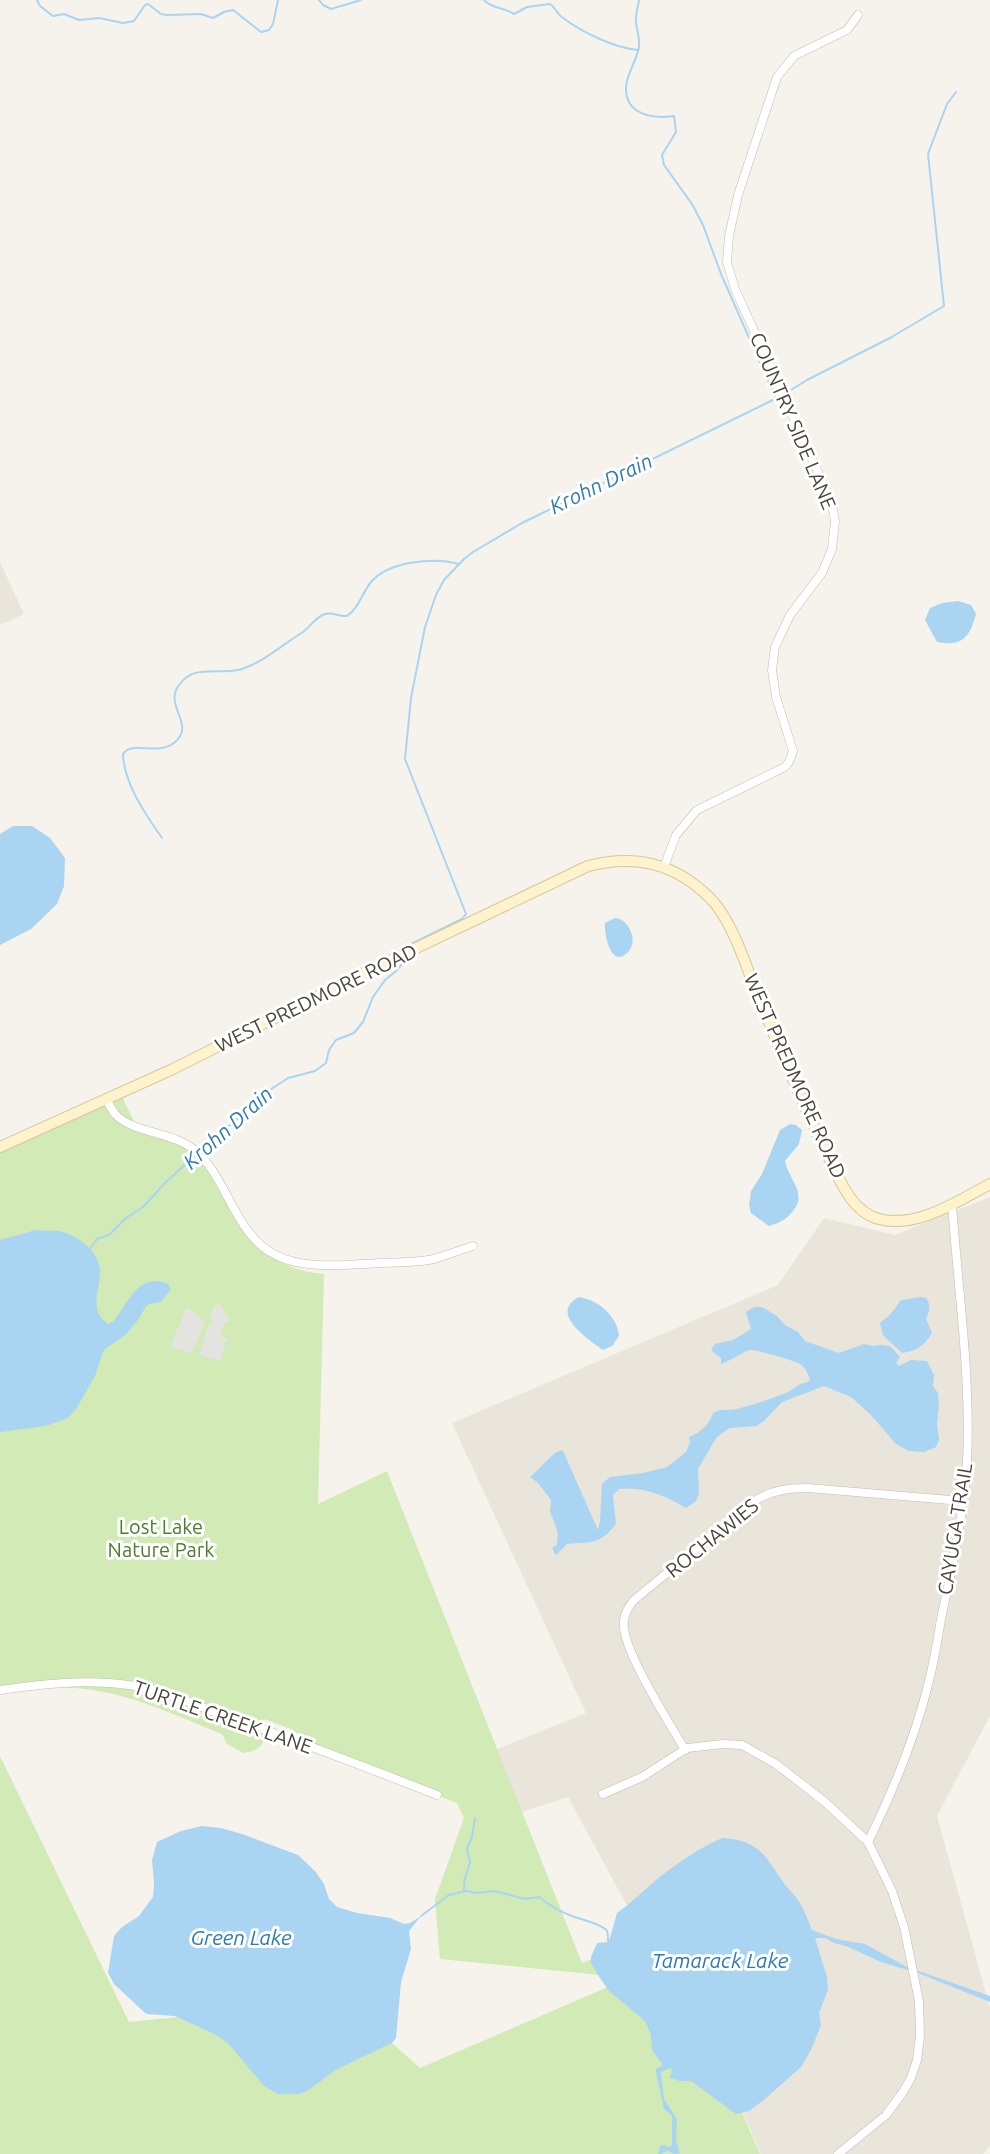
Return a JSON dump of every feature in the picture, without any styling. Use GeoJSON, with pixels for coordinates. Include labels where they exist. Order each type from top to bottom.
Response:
{"type":"FeatureCollection","features":[{"type":"Feature","properties":{"kind":"street","name":"COUNTRY SIDE LANE"},"geometry":{"type":"LineString","coordinates":[[664,867],[676,835],[697,810],[785,767],[793,756],[793,744],[776,697],[772,670],[775,646],[790,615],[829,560],[835,521],[832,504],[823,483],[735,289],[727,262],[727,249],[738,195],[777,77],[794,56],[847,30],[858,15]]}},
{"type":"Feature","properties":{"kind":"street","name":"WEST PREDMORE ROAD"},"geometry":{"type":"LineString","coordinates":[[0,1147],[173,1069],[366,972],[588,866],[612,860],[635,861],[664,867],[680,874],[711,899],[731,930],[794,1084],[827,1155],[854,1202],[866,1214],[879,1219],[896,1221],[922,1216],[952,1204],[990,1184]]}},
{"type":"Feature","properties":{"kind":"street"},"geometry":{"type":"LineString","coordinates":[[106,1099],[116,1114],[132,1125],[164,1134],[197,1152],[207,1163],[243,1226],[262,1248],[274,1256],[311,1265],[390,1263],[433,1259],[473,1246]]}},
{"type":"Feature","properties":{"kind":"street","name":"CAYUGA TRAIL"},"geometry":{"type":"LineString","coordinates":[[868,1842],[887,1803],[908,1749],[932,1668],[955,1552],[962,1502],[966,1462],[966,1386],[952,1204]]}},
{"type":"Feature","properties":{"kind":"street","name":"ROCHAWIES"},"geometry":{"type":"LineString","coordinates":[[685,1750],[629,1648],[623,1622],[634,1600],[756,1500],[773,1492],[791,1488],[808,1488],[962,1502]]}},
{"type":"Feature","properties":{"kind":"street","name":"TURTLE CREEK LANE"},"geometry":{"type":"LineString","coordinates":[[0,1690],[76,1682],[136,1686],[243,1722],[437,1796]]}},
{"type":"Feature","properties":{"kind":"street"},"geometry":{"type":"LineString","coordinates":[[603,1794],[642,1777],[685,1750],[723,1744],[742,1745],[777,1764],[825,1802],[868,1842],[892,1891],[912,1961],[919,2001],[920,2036],[917,2060],[911,2078],[886,2115],[837,2154]]}},
{"type":"Feature","properties":{"kind":"shaded area"},"geometry":{"type":"Polygon","coordinates":[[[0,562],[24,614],[0,625],[0,562]]]}},
{"type":"Feature","properties":{"kind":"shaded area"},"geometry":{"type":"Polygon","coordinates":[[[990,1197],[990,1716],[937,1816],[990,2008],[990,2146],[983,2154],[761,2154],[663,1931],[637,1924],[568,1797],[522,1812],[497,1749],[586,1713],[452,1423],[778,1285],[824,1218],[895,1235],[990,1197]]]}},
{"type":"Feature","properties":{"kind":"shaded area"},"geometry":{"type":"Polygon","coordinates":[[[220,1303],[230,1321],[224,1323],[220,1336],[227,1339],[220,1361],[199,1355],[209,1323],[214,1323],[210,1315],[214,1306],[220,1303]]]}},
{"type":"Feature","properties":{"kind":"shaded area"},"geometry":{"type":"Polygon","coordinates":[[[186,1308],[192,1310],[205,1322],[192,1353],[170,1347],[186,1308]]]}},
{"type":"Feature","properties":{"kind":"green space","name":"Lost Lake Nature Park"},"geometry":{"type":"Polygon","coordinates":[[[122,1097],[135,1123],[186,1147],[202,1159],[262,1250],[292,1267],[324,1274],[318,1504],[387,1471],[582,1963],[663,1931],[760,2154],[0,2154],[0,1756],[129,2022],[344,2000],[420,2068],[629,1978],[440,1959],[435,1899],[464,1818],[457,1803],[322,1750],[291,1729],[264,1719],[266,1731],[263,1742],[256,1750],[243,1753],[227,1744],[222,1734],[149,1705],[112,1694],[64,1687],[0,1692],[0,1151],[122,1097]]]}},
{"type":"Feature","properties":{"kind":"water"},"geometry":{"type":"Polygon","coordinates":[[[958,601],[971,605],[976,614],[971,629],[959,641],[937,642],[925,620],[930,608],[942,603],[958,601]]]}},
{"type":"Feature","properties":{"kind":"water"},"geometry":{"type":"Polygon","coordinates":[[[13,826],[32,826],[50,838],[65,858],[64,886],[57,904],[31,929],[0,945],[0,834],[13,826]]]}},
{"type":"Feature","properties":{"kind":"water"},"geometry":{"type":"Polygon","coordinates":[[[615,918],[620,919],[629,927],[633,938],[630,950],[620,957],[612,953],[606,934],[605,923],[615,918]]]}},
{"type":"Feature","properties":{"kind":"water"},"geometry":{"type":"Polygon","coordinates":[[[790,1124],[802,1130],[799,1144],[785,1161],[798,1192],[797,1204],[788,1217],[769,1226],[751,1213],[749,1205],[751,1191],[762,1174],[780,1130],[790,1124]]]}},
{"type":"Feature","properties":{"kind":"water"},"geometry":{"type":"Polygon","coordinates":[[[36,1230],[66,1233],[80,1240],[92,1251],[100,1272],[98,1313],[108,1324],[114,1321],[142,1285],[158,1281],[168,1284],[171,1289],[161,1302],[146,1306],[125,1335],[105,1349],[95,1376],[76,1409],[68,1418],[46,1426],[0,1432],[0,1240],[36,1230]]]}},
{"type":"Feature","properties":{"kind":"water"},"geometry":{"type":"Polygon","coordinates":[[[579,1297],[599,1305],[615,1321],[619,1336],[612,1346],[603,1350],[581,1333],[569,1318],[568,1310],[571,1303],[579,1297]]]}},
{"type":"Feature","properties":{"kind":"water"},"geometry":{"type":"Polygon","coordinates":[[[926,1298],[929,1304],[926,1319],[932,1333],[920,1347],[902,1353],[883,1335],[880,1323],[890,1315],[901,1300],[926,1298]]]}},
{"type":"Feature","properties":{"kind":"water"},"geometry":{"type":"Polygon","coordinates":[[[754,1307],[762,1307],[777,1316],[785,1325],[798,1332],[805,1341],[839,1353],[864,1344],[881,1345],[890,1346],[900,1357],[896,1363],[899,1366],[911,1360],[927,1361],[934,1375],[933,1386],[938,1393],[939,1440],[936,1447],[924,1452],[909,1451],[896,1444],[870,1414],[851,1397],[824,1386],[782,1402],[763,1422],[756,1426],[729,1428],[716,1438],[698,1469],[699,1494],[696,1501],[686,1508],[654,1493],[628,1488],[619,1489],[613,1495],[616,1524],[610,1531],[594,1541],[567,1544],[556,1555],[552,1548],[557,1545],[558,1533],[550,1511],[551,1500],[538,1483],[530,1477],[555,1453],[562,1450],[564,1453],[598,1530],[602,1484],[610,1477],[667,1467],[686,1452],[690,1442],[689,1437],[704,1428],[716,1411],[737,1409],[760,1402],[808,1382],[810,1379],[805,1368],[800,1364],[759,1351],[750,1350],[721,1364],[721,1358],[711,1350],[715,1344],[733,1340],[751,1329],[746,1312],[754,1307]]]}},
{"type":"Feature","properties":{"kind":"water","name":"Green Lake"},"geometry":{"type":"Polygon","coordinates":[[[202,1826],[242,1834],[298,1855],[315,1871],[324,1884],[329,1899],[337,1907],[357,1913],[390,1918],[404,1924],[421,1916],[409,1931],[411,1949],[401,1982],[396,2038],[392,2043],[337,2069],[307,2091],[299,2094],[278,2094],[264,2086],[228,2043],[175,2016],[147,2014],[114,1984],[108,1973],[114,1936],[122,1927],[139,1916],[153,1897],[152,1860],[157,1842],[181,1831],[202,1826]]]}},
{"type":"Feature","properties":{"kind":"water","name":"Tamarack Lake"},"geometry":{"type":"Polygon","coordinates":[[[722,1838],[746,1842],[761,1852],[798,1900],[812,1930],[836,1939],[865,1944],[907,1967],[990,1996],[990,2002],[918,1973],[881,1962],[825,1938],[815,1938],[827,1977],[828,1990],[819,2013],[821,2025],[801,2067],[749,2111],[736,2114],[691,2081],[670,2078],[672,2069],[661,2072],[664,2099],[677,2119],[676,2140],[680,2153],[674,2154],[667,2150],[658,2154],[660,2146],[672,2146],[672,2116],[664,2109],[656,2073],[656,2069],[663,2065],[652,2050],[651,2035],[645,2021],[609,1991],[591,1963],[591,1957],[597,1943],[608,1942],[617,1913],[675,1865],[722,1838]]]}},
{"type":"Feature","properties":{"kind":"waterway"},"geometry":{"type":"LineString","coordinates":[[37,0],[40,6],[53,16],[64,14],[79,20],[99,18],[123,23],[134,21],[148,4],[161,14],[167,15],[201,14],[213,18],[233,10],[261,32],[269,30],[273,24],[278,0]]}},
{"type":"Feature","properties":{"kind":"waterway"},"geometry":{"type":"LineString","coordinates":[[319,0],[331,9],[361,0]]}},
{"type":"Feature","properties":{"kind":"waterway"},"geometry":{"type":"LineString","coordinates":[[484,0],[514,14],[527,7],[550,4],[559,15],[579,29],[609,43],[638,50]]}},
{"type":"Feature","properties":{"kind":"waterway"},"geometry":{"type":"LineString","coordinates":[[639,0],[636,14],[639,47],[627,82],[627,96],[635,109],[649,116],[674,116],[676,132],[662,155],[664,165],[692,204],[703,225],[721,274],[776,399]]}},
{"type":"Feature","properties":{"kind":"waterway","name":"Krohn Drain"},"geometry":{"type":"LineString","coordinates":[[786,393],[890,338],[944,306],[928,154],[947,104],[956,92]]}},
{"type":"Feature","properties":{"kind":"waterway","name":"Krohn Drain"},"geometry":{"type":"LineString","coordinates":[[403,948],[462,919],[466,914],[405,759],[411,698],[425,627],[444,580],[473,552],[522,523],[781,396]]}},
{"type":"Feature","properties":{"kind":"waterway"},"geometry":{"type":"LineString","coordinates":[[162,838],[142,809],[131,787],[123,754],[132,748],[167,747],[180,736],[182,729],[176,708],[175,693],[185,678],[199,672],[242,669],[272,653],[303,632],[321,616],[328,614],[347,616],[355,609],[371,582],[389,569],[412,562],[425,561],[459,564]]}},
{"type":"Feature","properties":{"kind":"waterway","name":"Krohn Drain"},"geometry":{"type":"LineString","coordinates":[[90,1249],[97,1239],[109,1235],[126,1218],[143,1207],[209,1140],[237,1120],[253,1101],[288,1078],[315,1071],[326,1063],[329,1050],[336,1040],[354,1033],[363,1022],[373,997],[385,980],[407,958]]}},
{"type":"Feature","properties":{"kind":"waterway"},"geometry":{"type":"LineString","coordinates":[[464,1891],[464,1882],[470,1862],[467,1849],[472,1837],[475,1818]]}},
{"type":"Feature","properties":{"kind":"waterway"},"geometry":{"type":"LineString","coordinates":[[421,1916],[449,1895],[466,1891],[477,1893],[495,1891],[525,1899],[539,1897],[564,1912],[605,1928],[608,1941]]}}]}
